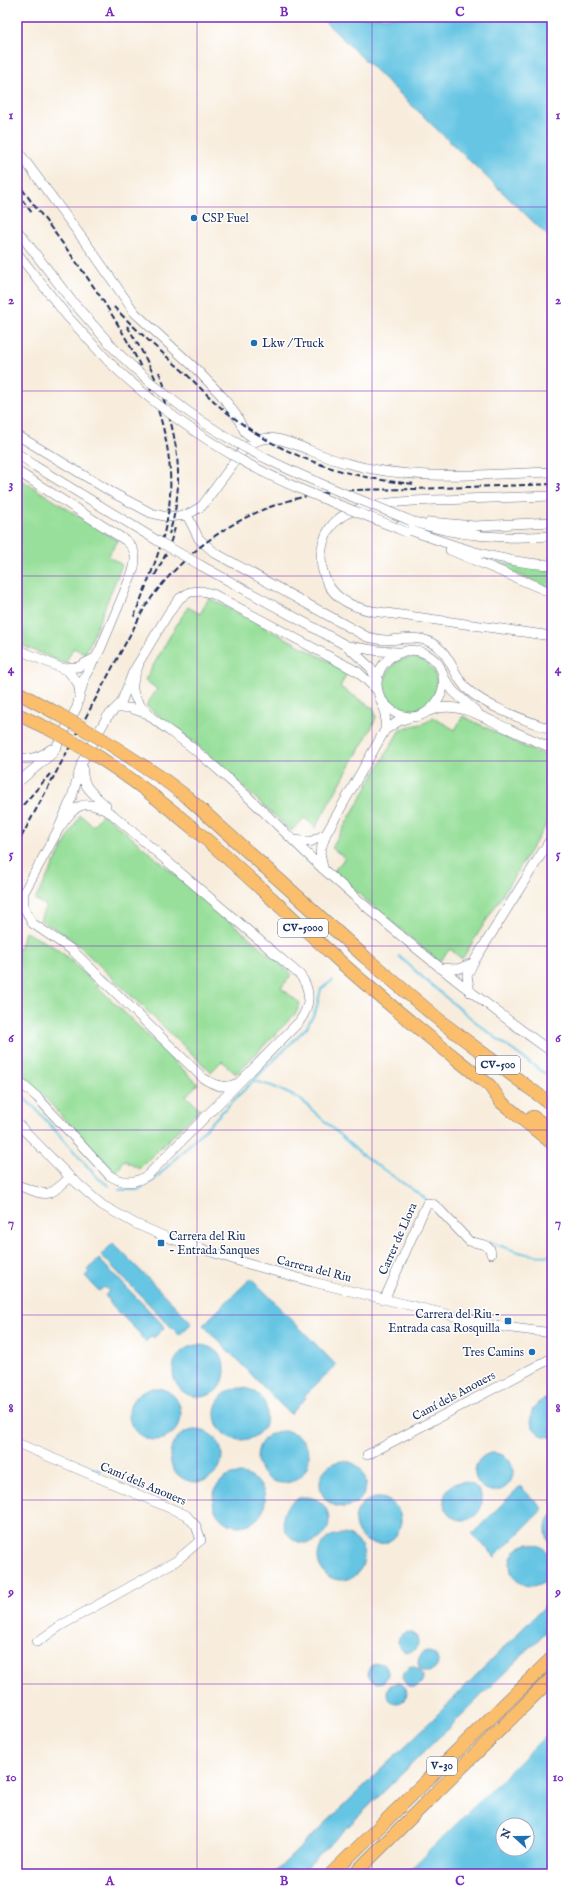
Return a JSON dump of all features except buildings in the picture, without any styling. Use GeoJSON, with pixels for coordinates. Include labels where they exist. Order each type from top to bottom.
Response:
{"type":"FeatureCollection","features":[{"type":"Feature","properties":{"kind":"highway","name":"CV-5000"},"geometry":{"type":"LineString","coordinates":[[17,694],[54,712],[105,741],[162,778],[187,797],[366,958],[444,1024]]}},
{"type":"Feature","properties":{"kind":"highway","name":"CV-5000"},"geometry":{"type":"LineString","coordinates":[[17,714],[117,769],[179,817],[353,974],[490,1086]]}},
{"type":"Feature","properties":{"kind":"highway","name":"CV-500"},"geometry":{"type":"LineString","coordinates":[[444,1024],[552,1105]]}},
{"type":"Feature","properties":{"kind":"highway","name":"CV-500"},"geometry":{"type":"LineString","coordinates":[[490,1086],[547,1127]]}},
{"type":"Feature","properties":{"kind":"highway"},"geometry":{"type":"LineString","coordinates":[[490,1086],[501,1102],[552,1143]]}},
{"type":"Feature","properties":{"kind":"highway"},"geometry":{"type":"LineString","coordinates":[[547,1127],[552,1135]]}},
{"type":"Feature","properties":{"kind":"highway","name":"V-30"},"geometry":{"type":"LineString","coordinates":[[331,1874],[552,1658]]}},
{"type":"Feature","properties":{"kind":"highway","name":"V-30"},"geometry":{"type":"LineString","coordinates":[[354,1874],[423,1806],[435,1792],[552,1678]]}},
{"type":"Feature","properties":{"kind":"highway"},"geometry":{"type":"LineString","coordinates":[[339,1874],[420,1802],[435,1792]]}},
{"type":"Feature","properties":{"kind":"street"},"geometry":{"type":"LineString","coordinates":[[17,150],[94,254],[135,313],[195,368],[222,396],[250,436],[260,440]]}},
{"type":"Feature","properties":{"kind":"street"},"geometry":{"type":"LineString","coordinates":[[17,230],[71,300],[118,353],[166,395],[191,414],[234,442],[284,467],[364,500],[409,525],[552,593]]}},
{"type":"Feature","properties":{"kind":"street"},"geometry":{"type":"LineString","coordinates":[[17,253],[67,316],[109,362],[135,386],[172,416],[228,453],[268,474],[358,512],[409,525],[475,536],[505,538],[552,536]]}},
{"type":"Feature","properties":{"kind":"street"},"geometry":{"type":"LineString","coordinates":[[235,460],[240,443],[239,422]]}},
{"type":"Feature","properties":{"kind":"street"},"geometry":{"type":"LineString","coordinates":[[17,435],[80,475],[151,513],[167,517],[187,515],[197,510],[206,502],[235,460],[249,445],[260,440],[279,439],[346,463],[403,474],[439,475],[552,472]]}},
{"type":"Feature","properties":{"kind":"street"},"geometry":{"type":"LineString","coordinates":[[18,455],[158,541],[347,646],[371,668],[385,714],[385,730]]}},
{"type":"Feature","properties":{"kind":"street"},"geometry":{"type":"LineString","coordinates":[[17,472],[125,540],[131,545],[135,552],[136,558],[133,571],[96,658],[85,676],[77,707],[47,752],[37,757],[17,757]]}},
{"type":"Feature","properties":{"kind":"street"},"geometry":{"type":"LineString","coordinates":[[552,496],[409,502],[363,509],[349,513],[336,521],[324,539],[320,560],[324,575],[330,588],[341,599],[358,608],[552,636]]}},
{"type":"Feature","properties":{"kind":"street"},"geometry":{"type":"LineString","coordinates":[[187,515],[194,532],[199,539],[215,553],[367,637],[383,640],[420,638],[430,642],[447,656],[459,679],[471,692],[504,710],[552,730]]}},
{"type":"Feature","properties":{"kind":"street"},"geometry":{"type":"LineString","coordinates":[[409,525],[430,522],[460,526],[552,522]]}},
{"type":"Feature","properties":{"kind":"street"},"geometry":{"type":"LineString","coordinates":[[409,525],[478,554],[522,562],[552,565]]}},
{"type":"Feature","properties":{"kind":"street"},"geometry":{"type":"LineString","coordinates":[[17,1080],[37,1097],[105,1171],[118,1180],[130,1182],[141,1180],[148,1175],[240,1083],[303,1017],[308,1001],[306,985],[296,971],[112,814],[85,785],[82,771],[91,756],[107,717],[118,708],[123,699],[131,676],[180,598],[190,592],[202,591],[213,594],[358,672],[378,690],[390,711],[397,715],[413,717]]}},
{"type":"Feature","properties":{"kind":"street"},"geometry":{"type":"LineString","coordinates":[[347,646],[383,652],[414,651],[427,655],[437,664],[454,691],[479,714]]}},
{"type":"Feature","properties":{"kind":"street"},"geometry":{"type":"LineString","coordinates":[[17,648],[63,668],[74,676],[78,683],[80,694]]}},
{"type":"Feature","properties":{"kind":"street"},"geometry":{"type":"LineString","coordinates":[[378,690],[380,669],[384,662],[390,657],[405,651]]}},
{"type":"Feature","properties":{"kind":"street"},"geometry":{"type":"LineString","coordinates":[[63,668],[78,668],[96,658]]}},
{"type":"Feature","properties":{"kind":"street"},"geometry":{"type":"LineString","coordinates":[[139,664],[134,680],[133,693],[136,700],[147,713],[196,751],[234,784],[324,869],[440,968],[552,1052]]}},
{"type":"Feature","properties":{"kind":"street"},"geometry":{"type":"LineString","coordinates":[[429,711],[440,698],[443,690],[444,683],[442,673]]}},
{"type":"Feature","properties":{"kind":"street"},"geometry":{"type":"LineString","coordinates":[[324,869],[320,852],[326,834],[385,730],[399,721],[436,708],[448,707],[479,714],[552,748]]}},
{"type":"Feature","properties":{"kind":"street"},"geometry":{"type":"LineString","coordinates":[[118,708],[130,708],[147,713]]}},
{"type":"Feature","properties":{"kind":"street"},"geometry":{"type":"LineString","coordinates":[[17,783],[49,756],[57,737]]}},
{"type":"Feature","properties":{"kind":"street"},"geometry":{"type":"LineString","coordinates":[[58,830],[75,791],[80,767],[91,756]]}},
{"type":"Feature","properties":{"kind":"street"},"geometry":{"type":"LineString","coordinates":[[17,905],[69,812],[80,805],[94,804],[112,814]]}},
{"type":"Feature","properties":{"kind":"street"},"geometry":{"type":"LineString","coordinates":[[292,840],[310,842],[326,834]]}},
{"type":"Feature","properties":{"kind":"street"},"geometry":{"type":"LineString","coordinates":[[470,992],[467,976],[473,963],[552,838]]}},
{"type":"Feature","properties":{"kind":"street"},"geometry":{"type":"LineString","coordinates":[[25,890],[24,906],[32,922],[72,950],[203,1078],[217,1086],[233,1086],[240,1083]]}},
{"type":"Feature","properties":{"kind":"street"},"geometry":{"type":"LineString","coordinates":[[440,968],[458,969],[473,963]]}},
{"type":"Feature","properties":{"kind":"street","name":"Carrera del Riu"},"geometry":{"type":"LineString","coordinates":[[17,1122],[70,1177],[102,1205],[136,1224],[166,1237],[270,1271],[496,1326],[552,1333]]}},
{"type":"Feature","properties":{"kind":"street"},"geometry":{"type":"LineString","coordinates":[[17,1185],[41,1194],[50,1194],[57,1190],[70,1177]]}},
{"type":"Feature","properties":{"kind":"street","name":"Carrer de Llora"},"geometry":{"type":"LineString","coordinates":[[385,1298],[427,1203],[438,1207],[469,1241],[485,1245],[490,1249],[491,1254]]}},
{"type":"Feature","properties":{"kind":"street","name":"Camí dels Anouers"},"geometry":{"type":"LineString","coordinates":[[367,1454],[552,1358]]}},
{"type":"Feature","properties":{"kind":"street","name":"Camí dels Anouers"},"geometry":{"type":"LineString","coordinates":[[17,1443],[186,1515],[196,1526],[202,1540],[176,1561],[60,1626],[37,1642]]}},
{"type":"Feature","properties":{"kind":"green space"},"geometry":{"type":"Polygon","coordinates":[[[17,477],[118,541],[108,556],[122,565],[91,641],[85,653],[73,648],[65,664],[17,643],[17,477]]]}},
{"type":"Feature","properties":{"kind":"green space"},"geometry":{"type":"Polygon","coordinates":[[[497,563],[552,569],[552,589],[496,565],[497,563]]]}},
{"type":"Feature","properties":{"kind":"green space"},"geometry":{"type":"Polygon","coordinates":[[[209,598],[348,671],[340,687],[374,709],[376,717],[373,725],[315,828],[305,818],[291,831],[191,740],[146,706],[157,689],[145,680],[174,629],[188,607],[200,614],[209,598]]]}},
{"type":"Feature","properties":{"kind":"green space"},"geometry":{"type":"Polygon","coordinates":[[[406,658],[416,658],[430,665],[437,679],[437,689],[430,703],[416,710],[406,710],[396,706],[389,699],[385,689],[385,679],[389,669],[396,662],[406,658]]]}},
{"type":"Feature","properties":{"kind":"green space"},"geometry":{"type":"Polygon","coordinates":[[[463,716],[518,744],[552,758],[552,766],[549,775],[552,776],[552,816],[462,959],[450,949],[439,962],[333,872],[345,858],[332,848],[399,731],[425,723],[433,717],[455,730],[463,716]]]}},
{"type":"Feature","properties":{"kind":"green space"},"geometry":{"type":"Polygon","coordinates":[[[103,813],[292,974],[281,988],[300,1003],[296,1013],[236,1074],[222,1061],[211,1072],[79,946],[66,935],[40,920],[46,905],[35,900],[80,815],[93,826],[103,813]]]}},
{"type":"Feature","properties":{"kind":"green space"},"geometry":{"type":"Polygon","coordinates":[[[25,932],[51,945],[66,956],[198,1084],[186,1096],[200,1109],[139,1169],[124,1160],[116,1174],[91,1150],[44,1097],[17,1074],[17,948],[19,949],[25,932]]]}},
{"type":"Feature","properties":{"kind":"water"},"geometry":{"type":"Polygon","coordinates":[[[320,17],[552,17],[552,235],[549,237],[320,17]]]}},
{"type":"Feature","properties":{"kind":"water"},"geometry":{"type":"Polygon","coordinates":[[[113,1243],[192,1323],[179,1335],[101,1255],[113,1243]]]}},
{"type":"Feature","properties":{"kind":"water"},"geometry":{"type":"Polygon","coordinates":[[[99,1259],[165,1327],[154,1338],[152,1336],[145,1342],[140,1337],[141,1335],[109,1302],[110,1301],[105,1296],[109,1291],[104,1287],[99,1291],[85,1276],[89,1272],[87,1270],[99,1259]]]}},
{"type":"Feature","properties":{"kind":"water"},"geometry":{"type":"Polygon","coordinates":[[[251,1278],[336,1365],[304,1396],[306,1398],[290,1414],[203,1325],[251,1278]]]}},
{"type":"Feature","properties":{"kind":"water"},"geometry":{"type":"Polygon","coordinates":[[[199,1345],[209,1347],[217,1353],[223,1361],[225,1371],[223,1381],[217,1389],[209,1395],[199,1397],[189,1395],[181,1389],[175,1381],[173,1371],[175,1361],[181,1353],[189,1347],[199,1345]]]}},
{"type":"Feature","properties":{"kind":"water"},"geometry":{"type":"Polygon","coordinates":[[[155,1388],[165,1390],[173,1396],[179,1404],[181,1414],[179,1424],[173,1432],[165,1438],[155,1440],[145,1438],[137,1432],[131,1424],[129,1414],[131,1404],[137,1396],[145,1390],[155,1388]]]}},
{"type":"Feature","properties":{"kind":"water"},"geometry":{"type":"Polygon","coordinates":[[[241,1388],[251,1390],[259,1396],[265,1404],[267,1414],[265,1424],[259,1432],[251,1438],[241,1440],[231,1438],[223,1432],[217,1424],[215,1414],[217,1404],[223,1396],[231,1390],[241,1388]]]}},
{"type":"Feature","properties":{"kind":"water"},"geometry":{"type":"Polygon","coordinates":[[[545,1399],[552,1399],[551,1437],[543,1436],[537,1432],[531,1421],[533,1408],[545,1399]]]}},
{"type":"Feature","properties":{"kind":"water"},"geometry":{"type":"Polygon","coordinates":[[[196,1430],[206,1432],[214,1438],[220,1446],[222,1456],[220,1466],[214,1474],[206,1480],[196,1482],[186,1480],[178,1474],[172,1466],[170,1456],[172,1446],[178,1438],[186,1432],[196,1430]]]}},
{"type":"Feature","properties":{"kind":"water"},"geometry":{"type":"Polygon","coordinates":[[[283,1431],[293,1433],[301,1439],[307,1447],[309,1457],[307,1467],[301,1475],[293,1481],[283,1483],[273,1481],[265,1475],[259,1467],[257,1457],[259,1447],[265,1439],[273,1433],[283,1431]]]}},
{"type":"Feature","properties":{"kind":"water"},"geometry":{"type":"Polygon","coordinates":[[[490,1453],[498,1453],[505,1456],[510,1461],[513,1472],[510,1483],[505,1488],[498,1491],[490,1491],[483,1488],[478,1483],[475,1476],[475,1468],[478,1461],[483,1456],[490,1453]]]}},
{"type":"Feature","properties":{"kind":"water"},"geometry":{"type":"Polygon","coordinates":[[[343,1461],[356,1465],[362,1471],[366,1484],[362,1497],[356,1503],[343,1507],[330,1503],[324,1497],[320,1484],[324,1471],[330,1465],[343,1461]]]}},
{"type":"Feature","properties":{"kind":"water"},"geometry":{"type":"Polygon","coordinates":[[[239,1474],[249,1476],[257,1482],[263,1490],[265,1500],[263,1510],[257,1518],[249,1524],[239,1526],[229,1524],[221,1518],[215,1510],[213,1500],[215,1490],[221,1482],[229,1476],[239,1474]]]}},
{"type":"Feature","properties":{"kind":"water"},"geometry":{"type":"Polygon","coordinates":[[[459,1482],[467,1482],[474,1485],[479,1490],[482,1501],[479,1512],[474,1517],[467,1520],[459,1520],[452,1517],[447,1512],[444,1505],[444,1497],[447,1490],[452,1485],[459,1482]]]}},
{"type":"Feature","properties":{"kind":"water"},"geometry":{"type":"Polygon","coordinates":[[[520,1486],[543,1509],[495,1557],[472,1534],[520,1486]]]}},
{"type":"Feature","properties":{"kind":"water"},"geometry":{"type":"Polygon","coordinates":[[[306,1497],[319,1501],[325,1507],[329,1520],[325,1533],[319,1539],[306,1543],[293,1539],[287,1533],[283,1520],[287,1507],[293,1501],[306,1497]]]}},
{"type":"Feature","properties":{"kind":"water"},"geometry":{"type":"Polygon","coordinates":[[[378,1498],[391,1502],[397,1508],[401,1521],[397,1534],[391,1540],[378,1544],[365,1540],[359,1534],[355,1521],[359,1508],[365,1502],[378,1498]]]}},
{"type":"Feature","properties":{"kind":"water"},"geometry":{"type":"Polygon","coordinates":[[[552,1515],[552,1545],[546,1534],[546,1526],[552,1515]]]}},
{"type":"Feature","properties":{"kind":"water"},"geometry":{"type":"Polygon","coordinates":[[[341,1534],[354,1538],[360,1544],[364,1557],[360,1570],[354,1576],[341,1580],[328,1576],[322,1570],[318,1557],[322,1544],[328,1538],[341,1534]]]}},
{"type":"Feature","properties":{"kind":"water"},"geometry":{"type":"Polygon","coordinates":[[[527,1544],[535,1544],[543,1547],[549,1553],[552,1565],[549,1577],[543,1583],[535,1586],[527,1586],[519,1583],[513,1577],[510,1569],[510,1561],[513,1553],[519,1547],[527,1544]]]}},
{"type":"Feature","properties":{"kind":"water"},"geometry":{"type":"Polygon","coordinates":[[[552,1599],[552,1626],[300,1874],[273,1874],[427,1725],[552,1599]]]}},
{"type":"Feature","properties":{"kind":"water"},"geometry":{"type":"Polygon","coordinates":[[[408,1632],[415,1635],[418,1642],[415,1649],[408,1652],[401,1649],[398,1642],[401,1635],[408,1632]]]}},
{"type":"Feature","properties":{"kind":"water"},"geometry":{"type":"Polygon","coordinates":[[[428,1652],[435,1655],[438,1662],[435,1669],[428,1672],[421,1669],[418,1662],[421,1655],[428,1652]]]}},
{"type":"Feature","properties":{"kind":"water"},"geometry":{"type":"Polygon","coordinates":[[[378,1663],[385,1666],[388,1673],[385,1680],[378,1683],[371,1680],[368,1673],[371,1666],[378,1663]]]}},
{"type":"Feature","properties":{"kind":"water"},"geometry":{"type":"Polygon","coordinates":[[[413,1667],[420,1670],[423,1677],[420,1684],[413,1687],[406,1684],[403,1677],[406,1670],[413,1667]]]}},
{"type":"Feature","properties":{"kind":"water"},"geometry":{"type":"Polygon","coordinates":[[[397,1683],[404,1686],[407,1693],[404,1700],[397,1703],[390,1700],[387,1693],[390,1686],[397,1683]]]}},
{"type":"Feature","properties":{"kind":"water"},"geometry":{"type":"Polygon","coordinates":[[[552,1729],[552,1874],[405,1874],[552,1729]]]}},
{"type":"Feature","properties":{"kind":"pier"},"geometry":{"type":"Polygon","coordinates":[[[552,1727],[552,1729],[405,1874],[403,1874],[552,1727]]]}},
{"type":"Feature","properties":{"kind":"waterway"},"geometry":{"type":"LineString","coordinates":[[399,956],[473,1020],[552,1078]]}},
{"type":"Feature","properties":{"kind":"waterway"},"geometry":{"type":"LineString","coordinates":[[119,1190],[138,1190],[154,1180],[307,1027],[316,1010],[321,989],[333,980]]}},
{"type":"Feature","properties":{"kind":"waterway"},"geometry":{"type":"LineString","coordinates":[[254,1081],[272,1086],[300,1099],[361,1154],[426,1199]]}},
{"type":"Feature","properties":{"kind":"waterway"},"geometry":{"type":"LineString","coordinates":[[17,1092],[35,1108],[98,1178],[109,1186]]}},
{"type":"Feature","properties":{"kind":"waterway"},"geometry":{"type":"LineString","coordinates":[[489,1242],[536,1256],[552,1255]]}},
{"type":"Feature","properties":{"kind":"waterway"},"geometry":{"type":"LineString","coordinates":[[38,1447],[100,1471]]}},
{"type":"Feature","properties":{"kind":"railway"},"geometry":{"type":"LineString","coordinates":[[17,182],[71,254],[123,333],[144,375],[160,418],[169,462],[169,507],[167,522],[159,550],[133,619]]}},
{"type":"Feature","properties":{"kind":"railway"},"geometry":{"type":"LineString","coordinates":[[17,193],[32,213]]}},
{"type":"Feature","properties":{"kind":"railway"},"geometry":{"type":"LineString","coordinates":[[114,307],[223,409],[271,442],[294,454],[341,471],[366,477],[416,484]]}},
{"type":"Feature","properties":{"kind":"railway"},"geometry":{"type":"LineString","coordinates":[[127,326],[153,374],[164,400],[172,426],[177,452],[178,479],[176,507],[169,534]]}},
{"type":"Feature","properties":{"kind":"railway"},"geometry":{"type":"LineString","coordinates":[[159,372],[172,406]]}},
{"type":"Feature","properties":{"kind":"railway"},"geometry":{"type":"LineString","coordinates":[[17,845],[145,607],[177,568],[214,537],[234,524],[256,513],[279,504],[317,494],[359,490],[552,484]]}},
{"type":"Feature","properties":{"kind":"railway"},"geometry":{"type":"LineString","coordinates":[[155,575],[168,550],[175,528]]}},
{"type":"Feature","properties":{"kind":"railway"},"geometry":{"type":"LineString","coordinates":[[17,812],[50,774]]}},
{"type":"Feature","properties":{"kind":"place","name":"CSP Fuel"},"geometry":{"type":"Point","coordinates":[194,218]}},
{"type":"Feature","properties":{"kind":"place","name":"Lkw / Truck"},"geometry":{"type":"Point","coordinates":[254,343]}},
{"type":"Feature","properties":{"kind":"place","name":"Carrera del Riu - Entrada Sanques"},"geometry":{"type":"Point","coordinates":[161,1243]}},
{"type":"Feature","properties":{"kind":"place","name":"Carrera del Riu - Entrada casa Rosquilla"},"geometry":{"type":"Point","coordinates":[508,1321]}},
{"type":"Feature","properties":{"kind":"place","name":"Tres Camins"},"geometry":{"type":"Point","coordinates":[532,1352]}}]}
